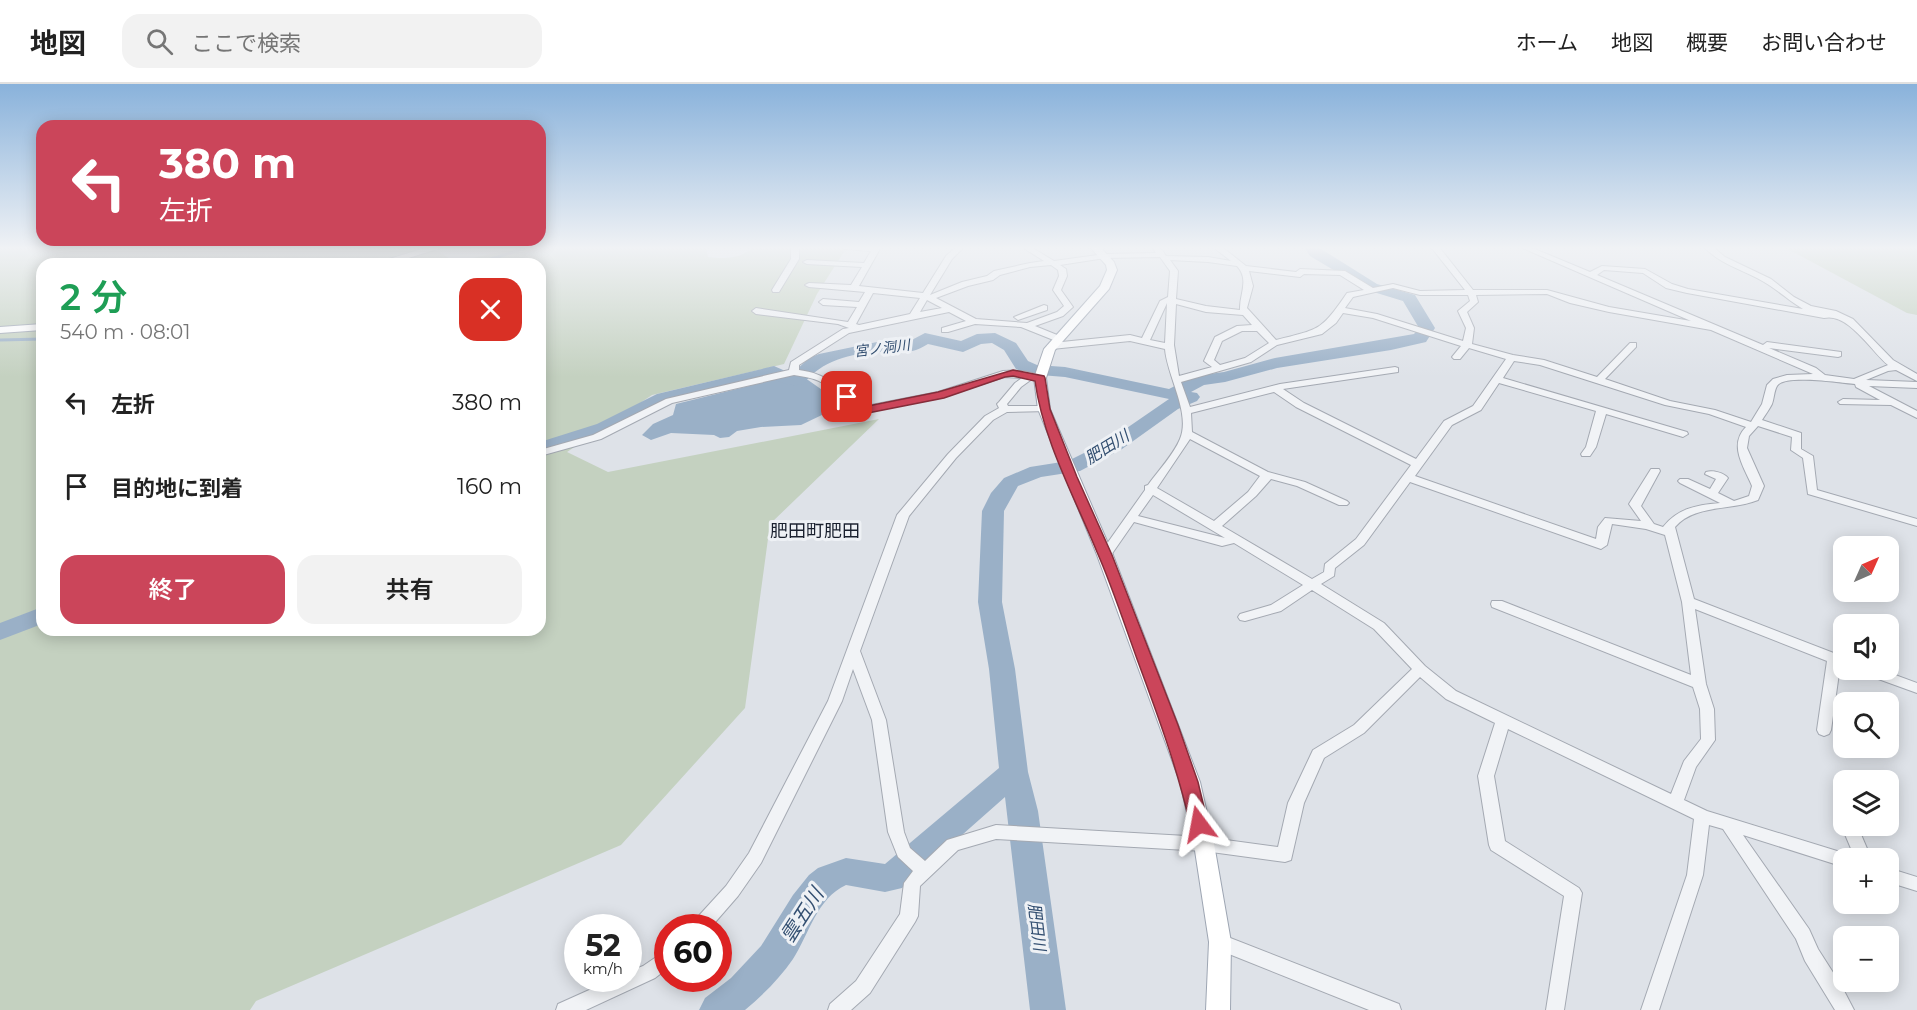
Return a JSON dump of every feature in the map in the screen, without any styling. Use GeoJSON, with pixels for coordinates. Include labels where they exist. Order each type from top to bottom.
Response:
{"type":"FeatureCollection","features":[{"type":"Feature","properties":{"kind":"main road"},"geometry":{"type":"LineString","coordinates":[[1100,290],[1056,342],[1034,378],[1071,477],[1105,555],[1190,782],[1204,844],[1220,942],[1218,1010]]}},
{"type":"Feature","properties":{"kind":"main road"},"geometry":{"type":"LineString","coordinates":[[0,330],[36,327]]}},
{"type":"Feature","properties":{"kind":"street"},"geometry":{"type":"LineString","coordinates":[[794,372],[794,364],[854,326],[862,304],[871,290]]}},
{"type":"Feature","properties":{"kind":"street"},"geometry":{"type":"LineString","coordinates":[[873,290],[928,297],[974,321]]}},
{"type":"Feature","properties":{"kind":"street"},"geometry":{"type":"LineString","coordinates":[[914,316],[932,290]]}},
{"type":"Feature","properties":{"kind":"street"},"geometry":{"type":"LineString","coordinates":[[928,297],[947,290]]}},
{"type":"Feature","properties":{"kind":"street"},"geometry":{"type":"LineString","coordinates":[[945,330],[974,321],[1022,322],[1060,314],[1069,307],[1057,290]]}},
{"type":"Feature","properties":{"kind":"street"},"geometry":{"type":"LineString","coordinates":[[1105,555],[1149,488],[1178,450],[1187,433],[1187,411],[1173,369],[1170,347],[1173,290]]}},
{"type":"Feature","properties":{"kind":"street"},"geometry":{"type":"LineString","coordinates":[[1248,290],[1244,308],[1246,313],[1274,343]]}},
{"type":"Feature","properties":{"kind":"street"},"geometry":{"type":"LineString","coordinates":[[1178,384],[1248,360],[1274,343],[1318,332],[1330,324],[1350,294],[1371,290]]}},
{"type":"Feature","properties":{"kind":"street"},"geometry":{"type":"LineString","coordinates":[[1409,290],[1420,293],[1473,294],[1557,293],[1570,300],[1650,318],[1717,328]]}},
{"type":"Feature","properties":{"kind":"street"},"geometry":{"type":"LineString","coordinates":[[1457,357],[1467,345],[1471,335],[1462,310],[1474,302],[1470,290]]}},
{"type":"Feature","properties":{"kind":"street"},"geometry":{"type":"LineString","coordinates":[[1627,290],[1813,370],[1822,377]]}},
{"type":"Feature","properties":{"kind":"street"},"geometry":{"type":"LineString","coordinates":[[1684,290],[1824,315],[1833,313]]}},
{"type":"Feature","properties":{"kind":"street"},"geometry":{"type":"LineString","coordinates":[[1780,290],[1808,308],[1833,313],[1850,321],[1896,367],[1917,378]]}},
{"type":"Feature","properties":{"kind":"street"},"geometry":{"type":"LineString","coordinates":[[1145,341],[1164,301],[1173,300],[1206,309],[1246,313]]}},
{"type":"Feature","properties":{"kind":"street"},"geometry":{"type":"LineString","coordinates":[[823,302],[862,304]]}},
{"type":"Feature","properties":{"kind":"street"},"geometry":{"type":"LineString","coordinates":[[1022,322],[1044,308]]}},
{"type":"Feature","properties":{"kind":"street"},"geometry":{"type":"LineString","coordinates":[[756,310],[854,326],[950,309]]}},
{"type":"Feature","properties":{"kind":"street"},"geometry":{"type":"LineString","coordinates":[[1012,309],[1022,322],[1056,342],[1124,338],[1170,347]]}},
{"type":"Feature","properties":{"kind":"street"},"geometry":{"type":"LineString","coordinates":[[1340,310],[1407,326],[1512,358],[1541,362],[1598,381],[1797,435],[1796,450],[1808,456],[1812,492],[1917,523]]}},
{"type":"Feature","properties":{"kind":"street"},"geometry":{"type":"LineString","coordinates":[[1220,369],[1209,361],[1218,339],[1240,328],[1261,328]]}},
{"type":"Feature","properties":{"kind":"street"},"geometry":{"type":"LineString","coordinates":[[1754,344],[1838,354]]}},
{"type":"Feature","properties":{"kind":"street"},"geometry":{"type":"LineString","coordinates":[[1598,381],[1633,345]]}},
{"type":"Feature","properties":{"kind":"street"},"geometry":{"type":"LineString","coordinates":[[1245,617],[1276,609],[1330,573],[1329,567],[1333,563],[1360,543],[1448,423],[1477,408],[1512,358]]}},
{"type":"Feature","properties":{"kind":"street"},"geometry":{"type":"LineString","coordinates":[[1855,382],[1886,368],[1896,367]]}},
{"type":"Feature","properties":{"kind":"street"},"geometry":{"type":"LineString","coordinates":[[1187,411],[1275,388],[1395,370]]}},
{"type":"Feature","properties":{"kind":"street"},"geometry":{"type":"LineString","coordinates":[[546,451],[603,435],[669,401],[794,372],[810,374],[823,379],[847,397],[859,410],[940,395],[1003,374],[1013,373],[1034,378]]}},
{"type":"Feature","properties":{"kind":"street"},"geometry":{"type":"LineString","coordinates":[[1675,804],[1689,765],[1708,740],[1707,709],[1700,684],[1688,602],[1669,527],[1676,516],[1682,513],[1746,502],[1758,492],[1756,476],[1742,444],[1744,432],[1755,424],[1767,404],[1772,385],[1776,381],[1787,378],[1822,377],[1855,382],[1917,385]]}},
{"type":"Feature","properties":{"kind":"street"},"geometry":{"type":"LineString","coordinates":[[1005,409],[1002,404],[1005,399],[1034,378]]}},
{"type":"Feature","properties":{"kind":"street"},"geometry":{"type":"LineString","coordinates":[[1497,379],[1683,434]]}},
{"type":"Feature","properties":{"kind":"street"},"geometry":{"type":"LineString","coordinates":[[1855,382],[1917,415]]}},
{"type":"Feature","properties":{"kind":"street"},"geometry":{"type":"LineString","coordinates":[[1275,388],[1300,405],[1417,464]]}},
{"type":"Feature","properties":{"kind":"street"},"geometry":{"type":"LineString","coordinates":[[1843,402],[1894,403]]}},
{"type":"Feature","properties":{"kind":"street"},"geometry":{"type":"LineString","coordinates":[[712,914],[732,891],[755,858],[835,700],[903,515],[973,432],[989,418],[1005,409],[1044,409]]}},
{"type":"Feature","properties":{"kind":"street"},"geometry":{"type":"LineString","coordinates":[[1586,454],[1591,447],[1601,413],[1600,409]]}},
{"type":"Feature","properties":{"kind":"street"},"geometry":{"type":"LineString","coordinates":[[1187,433],[1267,476],[1284,478],[1343,503]]}},
{"type":"Feature","properties":{"kind":"street"},"geometry":{"type":"LineString","coordinates":[[1648,526],[1648,522],[1635,504],[1655,471]]}},
{"type":"Feature","properties":{"kind":"street"},"geometry":{"type":"LineString","coordinates":[[1710,474],[1723,478],[1711,495]]}},
{"type":"Feature","properties":{"kind":"street"},"geometry":{"type":"LineString","coordinates":[[1214,527],[1252,494],[1267,476]]}},
{"type":"Feature","properties":{"kind":"street"},"geometry":{"type":"LineString","coordinates":[[1408,477],[1601,545],[1604,527],[1609,519],[1648,526],[1670,533]]}},
{"type":"Feature","properties":{"kind":"street"},"geometry":{"type":"LineString","coordinates":[[1684,482],[1733,505]]}},
{"type":"Feature","properties":{"kind":"street"},"geometry":{"type":"LineString","coordinates":[[1149,488],[1379,626],[1420,669],[1451,695],[1701,816],[1833,857]]}},
{"type":"Feature","properties":{"kind":"street"},"geometry":{"type":"LineString","coordinates":[[1130,518],[1222,542],[1236,539]]}},
{"type":"Feature","properties":{"kind":"street"},"geometry":{"type":"LineString","coordinates":[[1688,602],[1738,618],[1796,645],[1833,658]]}},
{"type":"Feature","properties":{"kind":"street"},"geometry":{"type":"LineString","coordinates":[[1497,604],[1700,684]]}},
{"type":"Feature","properties":{"kind":"street"},"geometry":{"type":"LineString","coordinates":[[854,652],[879,720],[896,832],[904,852],[923,869]]}},
{"type":"Feature","properties":{"kind":"street"},"geometry":{"type":"LineString","coordinates":[[837,1010],[863,987],[909,916],[912,883],[923,869],[953,845],[996,832],[1204,844],[1286,855],[1296,803],[1318,754],[1359,729],[1420,669]]}},
{"type":"Feature","properties":{"kind":"street"},"geometry":{"type":"LineString","coordinates":[[1824,730],[1835,680]]}},
{"type":"Feature","properties":{"kind":"street"},"geometry":{"type":"LineString","coordinates":[[1895,680],[1917,688]]}},
{"type":"Feature","properties":{"kind":"street"},"geometry":{"type":"LineString","coordinates":[[1503,721],[1486,776],[1497,844],[1573,893],[1555,1010]]}},
{"type":"Feature","properties":{"kind":"street"},"geometry":{"type":"LineString","coordinates":[[1650,1010],[1695,875],[1701,816]]}},
{"type":"Feature","properties":{"kind":"street"},"geometry":{"type":"LineString","coordinates":[[1730,825],[1731,831],[1803,935],[1807,950],[1838,993],[1845,1010]]}},
{"type":"Feature","properties":{"kind":"street"},"geometry":{"type":"LineString","coordinates":[[1899,878],[1917,884]]}},
{"type":"Feature","properties":{"kind":"street"},"geometry":{"type":"LineString","coordinates":[[1220,942],[1392,1010]]}},
{"type":"Feature","properties":{"kind":"street"},"geometry":{"type":"LineString","coordinates":[[565,1010],[654,968]]}},
{"type":"Feature","properties":{"kind":"green space"},"geometry":{"type":"Polygon","coordinates":[[[0,290],[36,290],[36,636],[546,636],[546,290],[819,290],[784,364],[652,395],[567,452],[608,472],[879,419],[770,524],[745,708],[621,845],[256,1001],[250,1010],[0,1010],[0,290]]]}},
{"type":"Feature","properties":{"kind":"green space"},"geometry":{"type":"Polygon","coordinates":[[[1865,290],[1917,290],[1917,315],[1907,313],[1865,290]]]}},
{"type":"Feature","properties":{"kind":"water"},"geometry":{"type":"Polygon","coordinates":[[[785,377],[808,380],[838,401],[824,414],[801,425],[761,427],[737,431],[729,437],[720,438],[714,435],[671,433],[651,440],[642,435],[653,424],[673,415],[676,404],[785,377]]]}},
{"type":"Feature","properties":{"kind":"waterway","name":"宮ノ洞川"},"geometry":{"type":"LineString","coordinates":[[546,446],[604,428],[663,398],[774,371],[787,379],[798,380],[802,372],[825,358],[877,347],[910,348],[925,338],[963,347],[977,339],[995,338],[1010,347],[1022,365],[1034,370],[1065,372],[1169,394],[1175,393],[1200,380],[1225,377],[1275,363],[1391,345],[1420,338],[1427,328],[1409,298],[1383,290]]}},
{"type":"Feature","properties":{"kind":"waterway"},"geometry":{"type":"LineString","coordinates":[[0,340],[36,339]]}},
{"type":"Feature","properties":{"kind":"waterway","name":"肥田川"},"geometry":{"type":"LineString","coordinates":[[1014,772],[1002,669],[990,602],[993,511],[1002,493],[1011,482],[1037,471],[1073,467],[1115,445],[1171,405],[1191,397]]}},
{"type":"Feature","properties":{"kind":"waterway","name":"宮ノ洞川"},"geometry":{"type":"LineString","coordinates":[[0,632],[36,617]]}},
{"type":"Feature","properties":{"kind":"waterway","name":"雲五川"},"geometry":{"type":"LineString","coordinates":[[717,1010],[743,990],[773,958],[812,894],[820,885],[830,877],[846,871],[891,878],[1014,772]]}},
{"type":"Feature","properties":{"kind":"waterway","name":"肥田川"},"geometry":{"type":"LineString","coordinates":[[1014,772],[1023,811],[1048,1010]]}},
{"type":"Feature","properties":{"kind":"district","name":"肥田町肥田"},"geometry":{"type":"Point","coordinates":[815,531]}},
{"type":"Feature","properties":{"kind":"route"},"geometry":{"type":"LineString","coordinates":[[847,397],[859,410],[953,392],[1003,374],[1013,373],[1028,378],[1040,378],[1044,409],[1105,555],[1170,725],[1190,782],[1199,824]]}}]}
